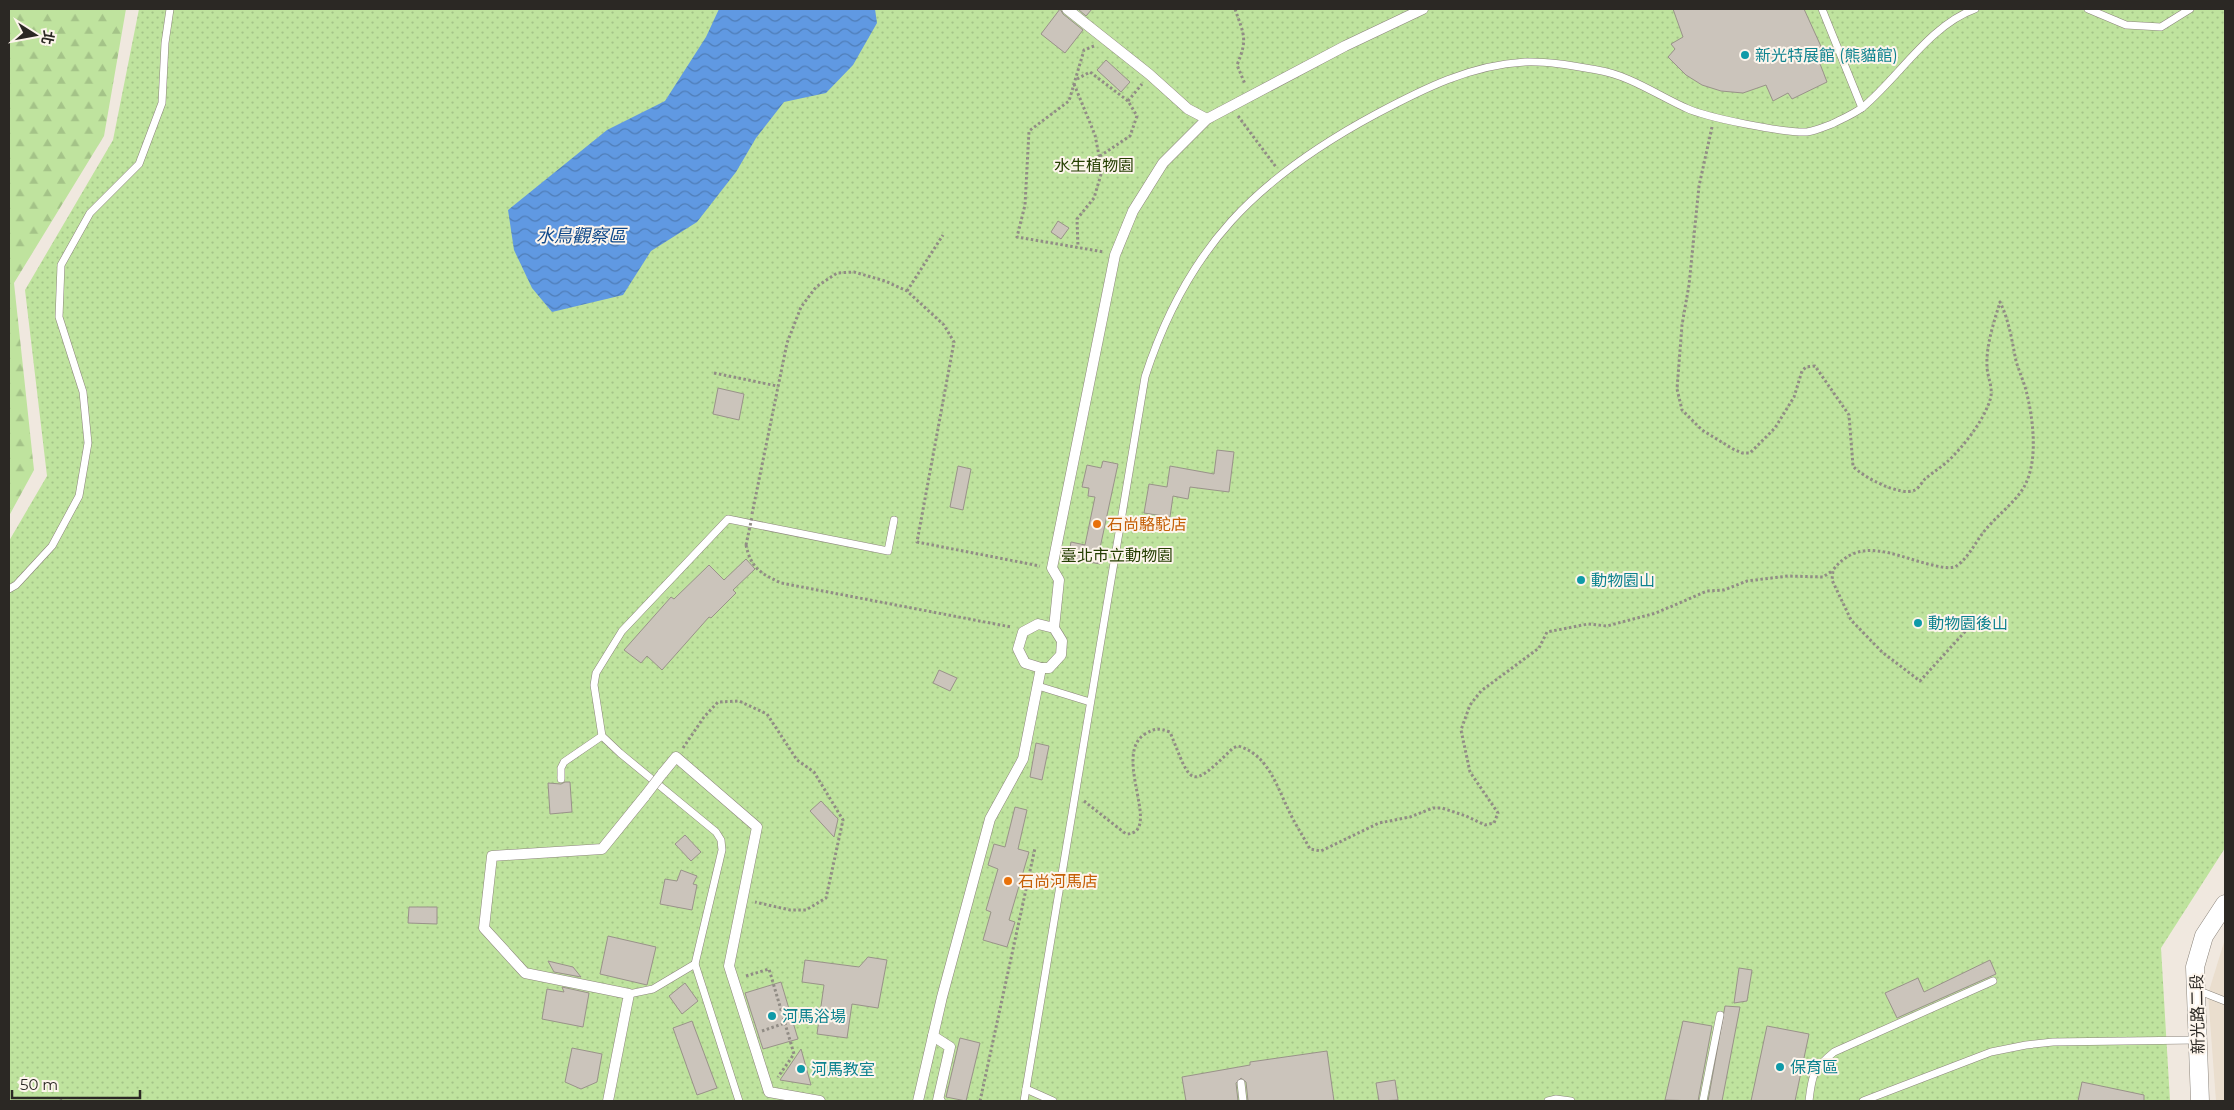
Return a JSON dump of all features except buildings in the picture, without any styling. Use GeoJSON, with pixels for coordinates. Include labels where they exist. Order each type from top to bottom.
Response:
{"type":"FeatureCollection","features":[{"type":"Feature","properties":{"kind":"street"},"geometry":{"type":"LineString","coordinates":[[1067,9],[1149,74],[1188,108],[1206,119]]}},
{"type":"Feature","properties":{"kind":"street"},"geometry":{"type":"LineString","coordinates":[[1054,628],[1038,624],[1023,632],[1018,649],[1025,662],[1040,668],[1049,668],[1061,655],[1062,641],[1054,628],[1059,580],[1052,568],[1115,255],[1133,211],[1163,163],[1206,119],[1345,46],[1423,9]]}},
{"type":"Feature","properties":{"kind":"street"},"geometry":{"type":"LineString","coordinates":[[918,1101],[933,1036],[990,819],[1023,759],[1040,668]]}},
{"type":"Feature","properties":{"kind":"street"},"geometry":{"type":"LineString","coordinates":[[608,1101],[629,994],[525,973],[484,928],[492,856],[602,849],[676,757],[757,827],[729,966],[768,1090],[770,1092],[820,1101]]}},
{"type":"Feature","properties":{"kind":"street","name":"新光路二段"},"geometry":{"type":"LineString","coordinates":[[2200,1101],[2194,989],[2195,967],[2199,947],[2204,936],[2225,904]]}},
{"type":"Feature","properties":{"kind":"street"},"geometry":{"type":"LineString","coordinates":[[933,1036],[950,1047],[938,1100],[940,1101]]}},
{"type":"Feature","properties":{"kind":"lane"},"geometry":{"type":"LineString","coordinates":[[9,589],[16,585],[52,546],[79,496],[88,443],[83,392],[59,317],[61,266],[90,213],[139,164],[162,102],[165,43],[170,9]]}},
{"type":"Feature","properties":{"kind":"lane"},"geometry":{"type":"LineString","coordinates":[[1822,9],[1862,108]]}},
{"type":"Feature","properties":{"kind":"lane"},"geometry":{"type":"LineString","coordinates":[[1024,1101],[1140,402],[1158,338],[1188,278],[1211,245],[1237,215],[1281,173],[1318,147],[1413,94],[1455,76],[1527,62],[1598,70],[1625,78],[1689,110],[1788,131],[1809,132],[1844,118],[1862,108],[1931,38],[1948,23],[1971,9]]}},
{"type":"Feature","properties":{"kind":"lane"},"geometry":{"type":"LineString","coordinates":[[2088,9],[2126,25],[2161,27],[2190,9]]}},
{"type":"Feature","properties":{"kind":"lane"},"geometry":{"type":"LineString","coordinates":[[739,1101],[696,964],[722,850],[721,840],[716,832],[602,736],[594,685],[596,673],[605,656],[622,632],[728,519],[888,551],[894,520]]}},
{"type":"Feature","properties":{"kind":"lane"},"geometry":{"type":"LineString","coordinates":[[1038,686],[1090,702]]}},
{"type":"Feature","properties":{"kind":"lane"},"geometry":{"type":"LineString","coordinates":[[561,779],[560,768],[564,762],[602,736]]}},
{"type":"Feature","properties":{"kind":"lane"},"geometry":{"type":"LineString","coordinates":[[629,994],[653,990],[696,964]]}},
{"type":"Feature","properties":{"kind":"lane"},"geometry":{"type":"LineString","coordinates":[[1809,1101],[1811,1080],[1818,1065],[1834,1052],[1993,981]]}},
{"type":"Feature","properties":{"kind":"lane"},"geometry":{"type":"LineString","coordinates":[[2194,989],[2225,1001]]}},
{"type":"Feature","properties":{"kind":"lane"},"geometry":{"type":"LineString","coordinates":[[1703,1101],[1720,1015]]}},
{"type":"Feature","properties":{"kind":"lane"},"geometry":{"type":"LineString","coordinates":[[1863,1101],[1991,1052],[2026,1045],[2053,1042],[2197,1040]]}},
{"type":"Feature","properties":{"kind":"lane"},"geometry":{"type":"LineString","coordinates":[[1240,1084],[1243,1101]]}},
{"type":"Feature","properties":{"kind":"lane"},"geometry":{"type":"LineString","coordinates":[[1026,1089],[1052,1101]]}},
{"type":"Feature","properties":{"kind":"lane"},"geometry":{"type":"LineString","coordinates":[[1548,1101],[1556,1099],[1570,1101]]}},
{"type":"Feature","properties":{"kind":"path"},"geometry":{"type":"LineString","coordinates":[[1235,9],[1245,38],[1237,65],[1250,96]]}},
{"type":"Feature","properties":{"kind":"path"},"geometry":{"type":"LineString","coordinates":[[1106,41],[1084,50],[1070,101],[1029,131],[1025,205],[1017,237],[1115,255]]}},
{"type":"Feature","properties":{"kind":"path"},"geometry":{"type":"LineString","coordinates":[[1076,79],[1090,72],[1128,101],[1137,116],[1130,136],[1100,156]]}},
{"type":"Feature","properties":{"kind":"path"},"geometry":{"type":"LineString","coordinates":[[1128,101],[1149,74]]}},
{"type":"Feature","properties":{"kind":"path"},"geometry":{"type":"LineString","coordinates":[[1074,84],[1094,135],[1102,171],[1094,198],[1077,219],[1078,247]]}},
{"type":"Feature","properties":{"kind":"path"},"geometry":{"type":"LineString","coordinates":[[1075,794],[1126,834],[1131,834],[1140,823],[1141,814],[1132,771],[1132,759],[1140,737],[1159,728],[1170,732],[1186,771],[1193,777],[1198,778],[1206,775],[1233,748],[1238,746],[1258,756],[1278,784],[1289,811],[1310,849],[1321,851],[1379,823],[1410,817],[1433,808],[1458,814],[1485,825],[1494,824],[1498,813],[1470,772],[1461,730],[1470,704],[1481,691],[1539,648],[1547,632],[1588,624],[1607,626],[1656,614],[1707,590],[1724,590],[1747,581],[1788,576],[1823,577],[1850,554],[1865,550],[1939,566],[1954,567],[1969,555],[1976,541],[1998,515],[2019,495],[2025,486],[2032,453],[2030,408],[2019,373],[2007,315],[2000,302],[1992,329],[1986,367],[1990,381],[1991,398],[1972,435],[1947,462],[1915,490],[1905,492],[1882,485],[1858,473],[1853,466],[1849,415],[1814,366],[1806,367],[1802,371],[1794,397],[1775,428],[1750,453],[1742,453],[1733,449],[1702,430],[1682,410],[1677,389],[1682,325],[1689,285],[1699,186],[1715,116]]}},
{"type":"Feature","properties":{"kind":"path"},"geometry":{"type":"LineString","coordinates":[[1243,123],[1281,173]]}},
{"type":"Feature","properties":{"kind":"path"},"geometry":{"type":"LineString","coordinates":[[907,291],[943,234]]}},
{"type":"Feature","properties":{"kind":"path"},"geometry":{"type":"LineString","coordinates":[[1023,632],[1004,624],[781,583],[762,574],[749,560],[746,545],[787,343],[801,308],[816,287],[837,273],[854,272],[885,281],[907,291],[944,325],[954,342],[916,542],[1052,568]]}},
{"type":"Feature","properties":{"kind":"path"},"geometry":{"type":"LineString","coordinates":[[714,373],[777,386]]}},
{"type":"Feature","properties":{"kind":"path"},"geometry":{"type":"LineString","coordinates":[[1833,570],[1832,580],[1851,620],[1882,652],[1920,681],[1972,624],[1973,618],[1968,616],[1933,627]]}},
{"type":"Feature","properties":{"kind":"path"},"geometry":{"type":"LineString","coordinates":[[676,757],[704,717],[718,702],[740,701],[767,714],[797,760],[814,772],[843,820],[826,898],[806,910],[790,910],[742,899]]}},
{"type":"Feature","properties":{"kind":"path"},"geometry":{"type":"LineString","coordinates":[[980,1101],[1035,848]]}},
{"type":"Feature","properties":{"kind":"path"},"geometry":{"type":"LineString","coordinates":[[734,980],[769,969],[786,1023],[794,1054],[768,1090]]}},
{"type":"Feature","properties":{"kind":"path"},"geometry":{"type":"LineString","coordinates":[[751,1035],[786,1023]]}},
{"type":"Feature","properties":{"kind":"shaded area"},"geometry":{"type":"Polygon","coordinates":[[[2225,939],[2225,1101],[2216,1101],[2208,994],[2225,939]]]}},
{"type":"Feature","properties":{"kind":"green space"},"geometry":{"type":"Polygon","coordinates":[[[9,9],[126,9],[104,136],[14,283],[34,470],[9,516],[9,9]]]}},
{"type":"Feature","properties":{"kind":"green space","name":"臺北市立動物園"},"geometry":{"type":"Polygon","coordinates":[[[139,9],[2225,9],[2225,848],[2161,948],[2170,1101],[9,1101],[9,541],[47,476],[25,290],[113,140],[139,9]]]}},
{"type":"Feature","properties":{"kind":"water","name":"水鳥觀察區"},"geometry":{"type":"Polygon","coordinates":[[[719,9],[875,9],[877,23],[853,65],[826,93],[784,102],[756,138],[736,172],[697,222],[651,251],[623,295],[552,312],[532,288],[514,250],[508,210],[607,130],[665,101],[706,37],[719,9]]]}},
{"type":"Feature","properties":{"kind":"place","name":"新光特展館 (熊貓館)"},"geometry":{"type":"Point","coordinates":[1745,55]}},
{"type":"Feature","properties":{"kind":"place","name":"石尚駱駝店"},"geometry":{"type":"Point","coordinates":[1097,524]}},
{"type":"Feature","properties":{"kind":"place","name":"動物園山"},"geometry":{"type":"Point","coordinates":[1581,580]}},
{"type":"Feature","properties":{"kind":"place","name":"動物園後山"},"geometry":{"type":"Point","coordinates":[1918,623]}},
{"type":"Feature","properties":{"kind":"place","name":"石尚河馬店"},"geometry":{"type":"Point","coordinates":[1008,881]}},
{"type":"Feature","properties":{"kind":"place","name":"河馬浴場"},"geometry":{"type":"Point","coordinates":[772,1016]}},
{"type":"Feature","properties":{"kind":"place","name":"保育區"},"geometry":{"type":"Point","coordinates":[1780,1067]}},
{"type":"Feature","properties":{"kind":"place","name":"河馬教室"},"geometry":{"type":"Point","coordinates":[801,1069]}},
{"type":"Feature","properties":{"kind":"park label","name":"水生植物園"},"geometry":{"type":"Point","coordinates":[1094,165]}}]}
